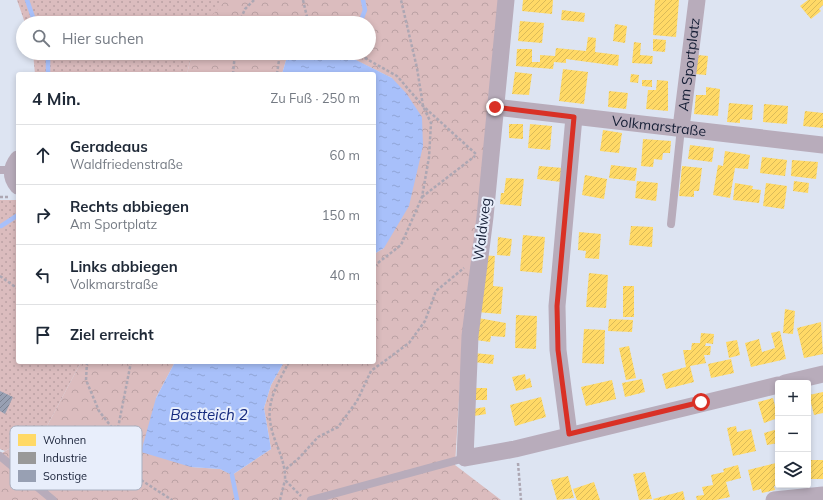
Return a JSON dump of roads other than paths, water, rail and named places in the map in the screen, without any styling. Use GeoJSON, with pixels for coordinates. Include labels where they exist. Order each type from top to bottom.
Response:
{"type":"FeatureCollection","features":[{"type":"Feature","properties":{"kind":"street","name":"Waldweg"},"geometry":{"type":"LineString","coordinates":[[465,458],[470,336],[489,170],[506,0]]}},
{"type":"Feature","properties":{"kind":"street","name":"Am Sportplatz"},"geometry":{"type":"LineString","coordinates":[[681,128],[697,0]]}},
{"type":"Feature","properties":{"kind":"street","name":"Volkmarstraße"},"geometry":{"type":"LineString","coordinates":[[495,107],[823,145]]}},
{"type":"Feature","properties":{"kind":"street"},"geometry":{"type":"LineString","coordinates":[[569,434],[558,350],[557,306],[574,117]]}},
{"type":"Feature","properties":{"kind":"street"},"geometry":{"type":"LineString","coordinates":[[10,166],[13,180],[16,184]]}},
{"type":"Feature","properties":{"kind":"street"},"geometry":{"type":"LineString","coordinates":[[798,380],[823,374]]}},
{"type":"Feature","properties":{"kind":"street"},"geometry":{"type":"LineString","coordinates":[[465,458],[515,449],[569,434],[775,385]]}},
{"type":"Feature","properties":{"kind":"street"},"geometry":{"type":"LineString","coordinates":[[774,500],[823,495]]}},
{"type":"Feature","properties":{"kind":"lane","name":"Am Sportplatz"},"geometry":{"type":"LineString","coordinates":[[671,224],[681,128]]}},
{"type":"Feature","properties":{"kind":"lane"},"geometry":{"type":"LineString","coordinates":[[0,456],[10,464]]}},
{"type":"Feature","properties":{"kind":"lane"},"geometry":{"type":"LineString","coordinates":[[311,500],[465,458]]}},
{"type":"Feature","properties":{"kind":"lane"},"geometry":{"type":"LineString","coordinates":[[41,490],[53,500]]}},
{"type":"Feature","properties":{"kind":"water"},"geometry":{"type":"Polygon","coordinates":[[[286,60],[356,60],[392,78],[406,93],[422,117],[423,146],[409,206],[384,248],[376,253],[376,72],[283,72],[286,60]]]}},
{"type":"Feature","properties":{"kind":"water","name":"Bastteich 2"},"geometry":{"type":"Polygon","coordinates":[[[174,364],[283,364],[271,385],[264,408],[271,449],[232,475],[220,469],[191,467],[142,452],[156,398],[174,364]]]}},
{"type":"Feature","properties":{"kind":"waterway"},"geometry":{"type":"LineString","coordinates":[[27,0],[33,16]]}},
{"type":"Feature","properties":{"kind":"waterway"},"geometry":{"type":"LineString","coordinates":[[363,0],[365,10],[363,16]]}},
{"type":"Feature","properties":{"kind":"waterway"},"geometry":{"type":"LineString","coordinates":[[48,60],[48,72]]}},
{"type":"Feature","properties":{"kind":"waterway"},"geometry":{"type":"LineString","coordinates":[[1,226],[16,216]]}},
{"type":"Feature","properties":{"kind":"waterway"},"geometry":{"type":"LineString","coordinates":[[232,475],[237,500]]}}]}
